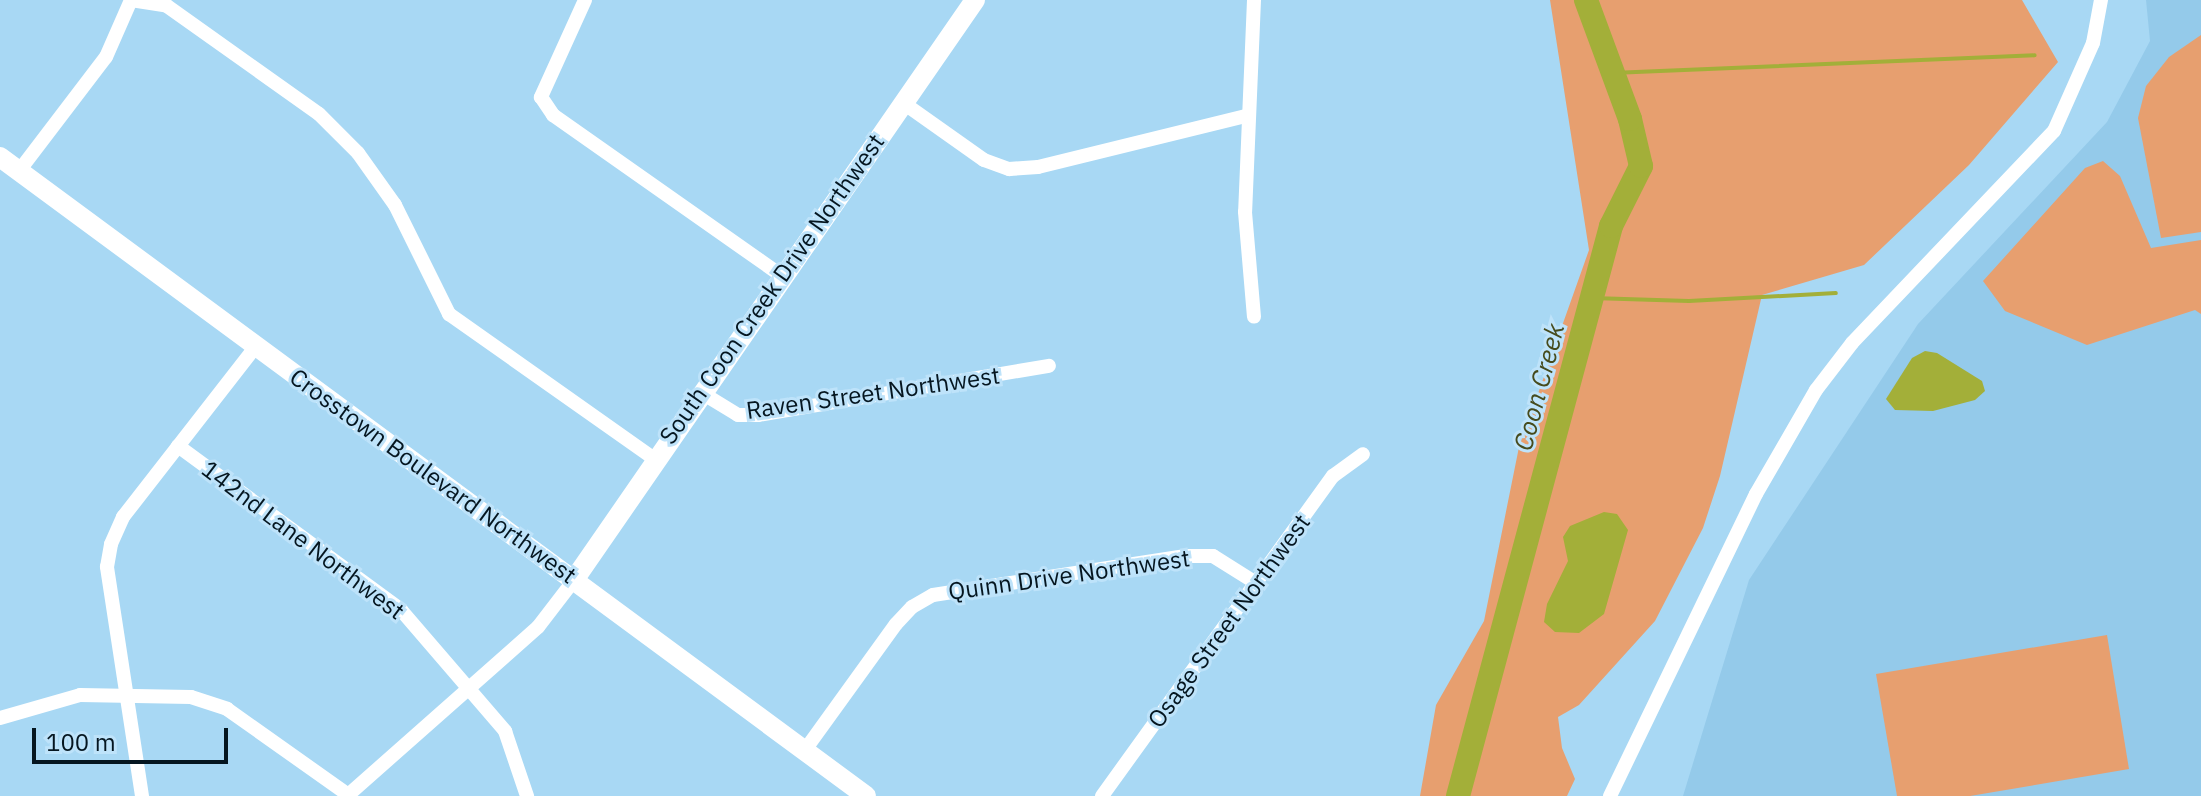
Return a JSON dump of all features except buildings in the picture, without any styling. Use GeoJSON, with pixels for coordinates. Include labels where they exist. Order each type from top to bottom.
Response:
{"type":"FeatureCollection","features":[{"type":"Feature","properties":{"kind":"street"},"geometry":{"type":"LineString","coordinates":[[19,171],[106,57],[131,0],[167,6],[319,114],[358,153],[395,205],[449,314],[653,458]]}},
{"type":"Feature","properties":{"kind":"street"},"geometry":{"type":"LineString","coordinates":[[585,0],[541,97],[553,115],[781,275]]}},
{"type":"Feature","properties":{"kind":"street","name":"South Coon Creek Drive Northwest"},"geometry":{"type":"LineString","coordinates":[[574,580],[653,458],[702,393],[781,275],[975,0]]}},
{"type":"Feature","properties":{"kind":"street"},"geometry":{"type":"LineString","coordinates":[[1254,0],[1245,212],[1254,317]]}},
{"type":"Feature","properties":{"kind":"street"},"geometry":{"type":"LineString","coordinates":[[1610,796],[1756,494],[1816,390],[1852,343],[2054,131],[2093,43],[2101,0]]}},
{"type":"Feature","properties":{"kind":"street"},"geometry":{"type":"LineString","coordinates":[[902,102],[984,160],[1009,169],[1038,167],[1249,115]]}},
{"type":"Feature","properties":{"kind":"street","name":"Crosstown Boulevard Northwest"},"geometry":{"type":"LineString","coordinates":[[0,157],[866,796]]}},
{"type":"Feature","properties":{"kind":"street"},"geometry":{"type":"LineString","coordinates":[[142,796],[107,567],[111,544],[123,517],[256,346]]}},
{"type":"Feature","properties":{"kind":"street","name":"Raven Street Northwest"},"geometry":{"type":"LineString","coordinates":[[702,393],[738,415],[758,415],[1049,366]]}},
{"type":"Feature","properties":{"kind":"street","name":"142nd Lane Northwest"},"geometry":{"type":"LineString","coordinates":[[178,446],[401,610],[505,731],[527,796]]}},
{"type":"Feature","properties":{"kind":"street","name":"Osage Street Northwest"},"geometry":{"type":"LineString","coordinates":[[1102,796],[1333,476],[1363,454]]}},
{"type":"Feature","properties":{"kind":"street","name":"Quinn Drive Northwest"},"geometry":{"type":"LineString","coordinates":[[805,750],[896,624],[912,607],[933,595],[1184,556],[1213,556],[1256,583]]}},
{"type":"Feature","properties":{"kind":"street"},"geometry":{"type":"LineString","coordinates":[[0,718],[65,697],[126,694],[191,697],[227,709],[347,795],[538,627],[574,580]]}},
{"type":"Feature","properties":{"kind":"shaded area"},"geometry":{"type":"Polygon","coordinates":[[[1550,0],[2022,0],[2058,62],[1969,165],[1864,265],[1762,295],[1720,476],[1703,528],[1655,621],[1579,705],[1558,717],[1562,748],[1575,779],[1567,796],[1420,796],[1436,705],[1484,621],[1519,447],[1589,250],[1550,0]]]}},
{"type":"Feature","properties":{"kind":"shaded area"},"geometry":{"type":"Polygon","coordinates":[[[2146,0],[2201,0],[2201,796],[1683,796],[1749,580],[1918,324],[2107,122],[2150,41],[2146,0]]]}},
{"type":"Feature","properties":{"kind":"shaded area"},"geometry":{"type":"Polygon","coordinates":[[[2201,35],[2201,232],[2161,238],[2138,118],[2146,86],[2169,57],[2201,35]]]}},
{"type":"Feature","properties":{"kind":"shaded area"},"geometry":{"type":"Polygon","coordinates":[[[2103,161],[2120,176],[2151,248],[2201,240],[2201,314],[2195,310],[2087,345],[2005,311],[1983,281],[2085,168],[2103,161]]]}},
{"type":"Feature","properties":{"kind":"shaded area"},"geometry":{"type":"Polygon","coordinates":[[[1925,351],[1937,353],[1982,381],[1985,391],[1975,400],[1933,411],[1895,410],[1886,399],[1912,358],[1925,351]]]}},
{"type":"Feature","properties":{"kind":"shaded area"},"geometry":{"type":"Polygon","coordinates":[[[1604,512],[1617,514],[1628,530],[1604,614],[1579,633],[1555,632],[1544,622],[1547,604],[1568,561],[1563,537],[1570,526],[1604,512]]]}},
{"type":"Feature","properties":{"kind":"shaded area"},"geometry":{"type":"Polygon","coordinates":[[[2107,635],[2129,769],[1970,796],[1897,796],[1876,674],[2107,635]]]}},
{"type":"Feature","properties":{"kind":"waterway","name":"Coon Creek"},"geometry":{"type":"LineString","coordinates":[[1458,796],[1611,226],[1641,166],[1630,119],[1586,0]]}},
{"type":"Feature","properties":{"kind":"waterway"},"geometry":{"type":"LineString","coordinates":[[1612,73],[2035,55]]}},
{"type":"Feature","properties":{"kind":"waterway"},"geometry":{"type":"LineString","coordinates":[[1592,298],[1689,301],[1836,293]]}}]}
